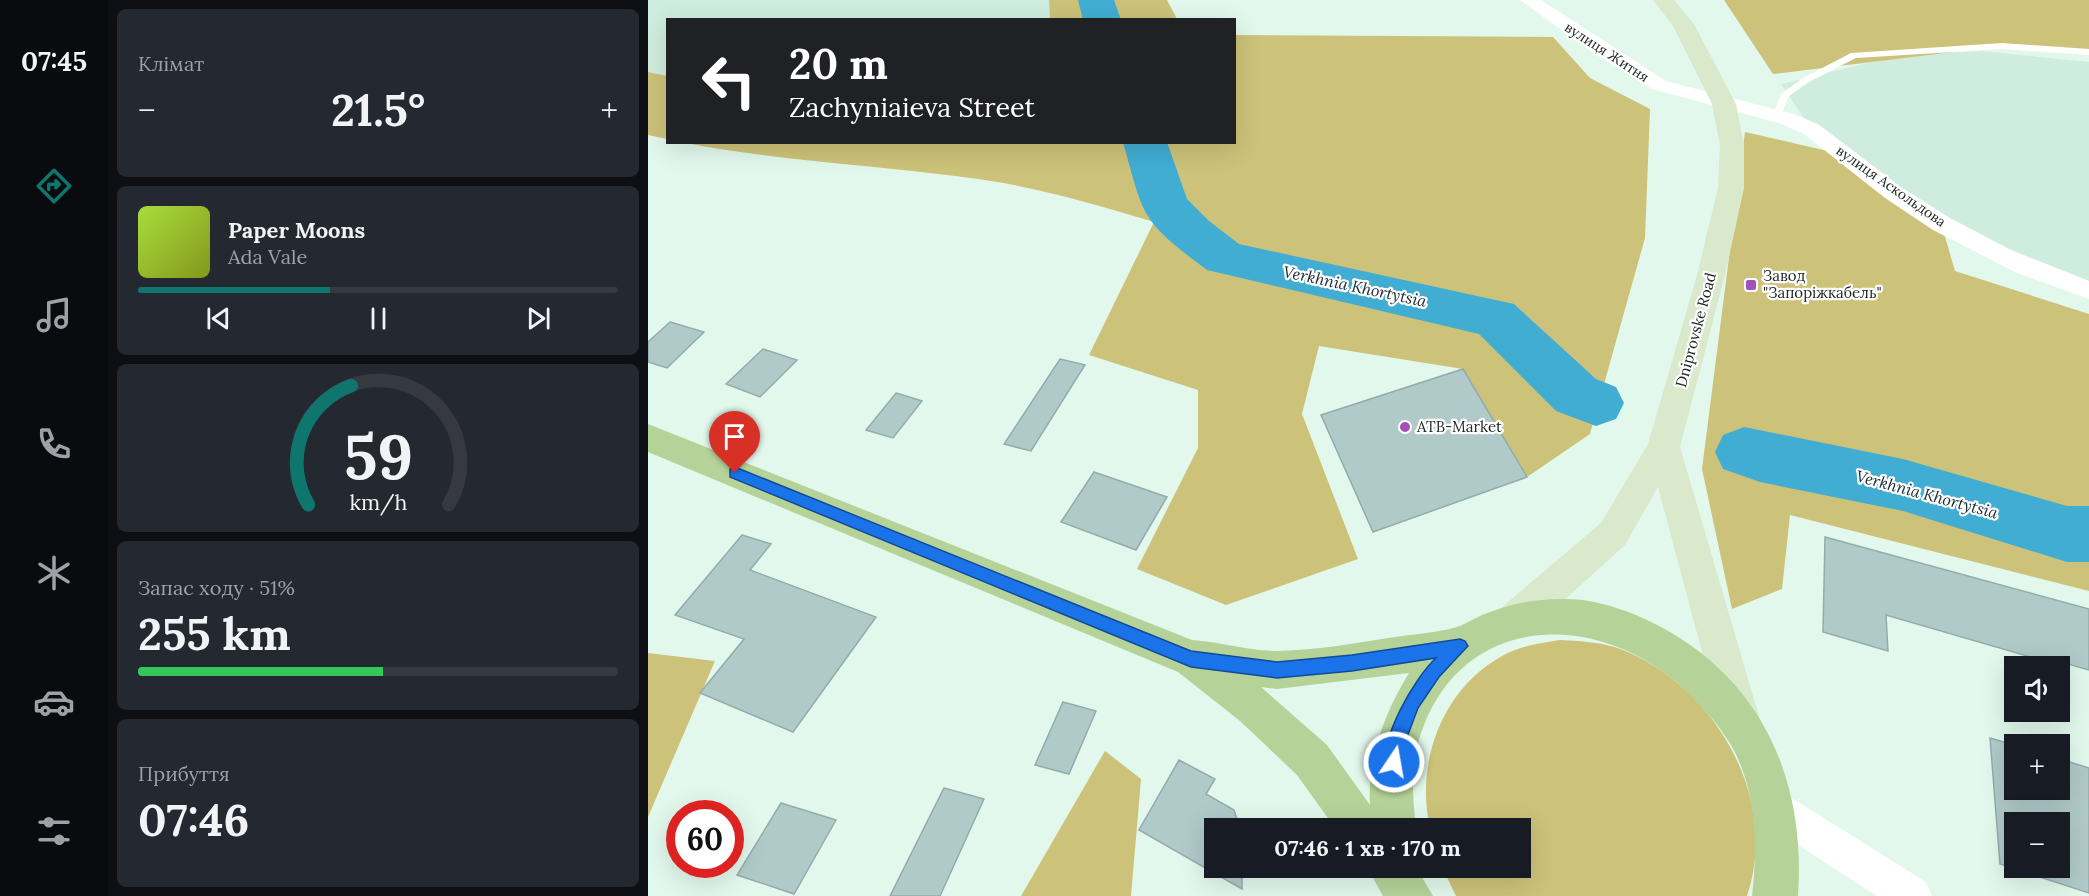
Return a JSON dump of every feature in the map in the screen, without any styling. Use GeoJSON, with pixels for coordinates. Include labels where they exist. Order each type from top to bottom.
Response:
{"type":"FeatureCollection","features":[{"type":"Feature","properties":{"kind":"main road"},"geometry":{"type":"LineString","coordinates":[[648,438],[1191,659],[1254,706],[1312,760],[1354,818]]}},
{"type":"Feature","properties":{"kind":"main road"},"geometry":{"type":"LineString","coordinates":[[1393,818],[1391,783],[1398,740],[1412,703],[1433,672],[1460,646],[1486,631],[1515,620],[1549,615],[1584,617],[1620,626],[1655,642],[1688,664],[1710,685],[1742,727],[1761,765],[1795,896]]}},
{"type":"Feature","properties":{"kind":"main road"},"geometry":{"type":"LineString","coordinates":[[1191,659],[1277,670],[1352,663],[1460,646]]}},
{"type":"Feature","properties":{"kind":"main road"},"geometry":{"type":"LineString","coordinates":[[1774,808],[1779,852],[1775,896]]}},
{"type":"Feature","properties":{"kind":"main road"},"geometry":{"type":"LineString","coordinates":[[1397,878],[1410,896]]}},
{"type":"Feature","properties":{"kind":"main road"},"geometry":{"type":"LineString","coordinates":[[1408,878],[1415,896]]}},
{"type":"Feature","properties":{"kind":"street","name":"вулиця Житня"},"geometry":{"type":"LineString","coordinates":[[1529,0],[1644,77],[1659,85],[1724,104]]}},
{"type":"Feature","properties":{"kind":"street","name":"Dniprovske Road"},"geometry":{"type":"LineString","coordinates":[[1515,620],[1613,534],[1664,447],[1731,188],[1732,145],[1724,104],[1683,24],[1663,0]]}},
{"type":"Feature","properties":{"kind":"street","name":"вулиця Аскольдова"},"geometry":{"type":"LineString","coordinates":[[1724,104],[1777,116],[1811,129],[1941,223],[2005,258],[2053,279],[2089,290]]}},
{"type":"Feature","properties":{"kind":"street"},"geometry":{"type":"LineString","coordinates":[[1664,447],[1742,727]]}},
{"type":"Feature","properties":{"kind":"street"},"geometry":{"type":"LineString","coordinates":[[1774,808],[1912,896]]}},
{"type":"Feature","properties":{"kind":"lane"},"geometry":{"type":"LineString","coordinates":[[1777,116],[1785,95],[1806,80],[1854,55],[2002,46],[2089,52]]}},
{"type":"Feature","properties":{"kind":"shaded area"},"geometry":{"type":"Polygon","coordinates":[[[648,0],[1049,0],[1050,18],[666,18],[666,76],[648,72],[648,0]]]}},
{"type":"Feature","properties":{"kind":"shaded area"},"geometry":{"type":"Polygon","coordinates":[[[1049,0],[1167,0],[1176,18],[1050,18],[1049,0]]]}},
{"type":"Feature","properties":{"kind":"shaded area"},"geometry":{"type":"Polygon","coordinates":[[[1724,0],[2089,0],[2089,52],[2002,46],[1773,74],[1724,0]]]}},
{"type":"Feature","properties":{"kind":"shaded area"},"geometry":{"type":"Polygon","coordinates":[[[1236,35],[1553,37],[1590,78],[1650,109],[1645,238],[1590,434],[1527,477],[1463,369],[1319,346],[1302,414],[1358,559],[1226,605],[1137,569],[1198,448],[1198,390],[1089,355],[1154,222],[1064,196],[994,181],[691,144],[1236,144],[1236,35]]]}},
{"type":"Feature","properties":{"kind":"shaded area"},"geometry":{"type":"Polygon","coordinates":[[[1982,51],[2089,62],[2089,290],[2005,258],[1811,129],[1781,84],[1901,55],[1982,51]]]}},
{"type":"Feature","properties":{"kind":"shaded area"},"geometry":{"type":"Polygon","coordinates":[[[648,72],[666,76],[666,139],[648,135],[648,72]]]}},
{"type":"Feature","properties":{"kind":"shaded area"},"geometry":{"type":"Polygon","coordinates":[[[1745,132],[1845,155],[1941,223],[1955,271],[2089,314],[2089,591],[1790,515],[1782,589],[1732,609],[1702,469],[1745,132]]]}},
{"type":"Feature","properties":{"kind":"shaded area"},"geometry":{"type":"Polygon","coordinates":[[[1560,640],[1584,641],[1623,650],[1656,667],[1686,690],[1711,718],[1732,750],[1747,785],[1754,821],[1755,859],[1747,896],[1456,896],[1447,878],[1531,878],[1531,818],[1428,818],[1426,778],[1430,754],[1449,708],[1463,688],[1481,670],[1502,656],[1538,644],[1560,640]]]}},
{"type":"Feature","properties":{"kind":"shaded area"},"geometry":{"type":"Polygon","coordinates":[[[648,653],[715,661],[648,817],[648,653]]]}},
{"type":"Feature","properties":{"kind":"shaded area"},"geometry":{"type":"Polygon","coordinates":[[[1105,751],[1141,779],[1131,896],[1021,896],[1105,751]]]}},
{"type":"Feature","properties":{"kind":"building"},"geometry":{"type":"Polygon","coordinates":[[[670,322],[704,332],[667,368],[648,362],[648,342],[670,322]]]}},
{"type":"Feature","properties":{"kind":"building"},"geometry":{"type":"Polygon","coordinates":[[[763,349],[797,360],[760,397],[726,384],[763,349]]]}},
{"type":"Feature","properties":{"kind":"building"},"geometry":{"type":"Polygon","coordinates":[[[1060,359],[1085,365],[1031,451],[1004,444],[1060,359]]]}},
{"type":"Feature","properties":{"kind":"building"},"geometry":{"type":"Polygon","coordinates":[[[1463,369],[1527,477],[1373,532],[1321,415],[1463,369]]]}},
{"type":"Feature","properties":{"kind":"building"},"geometry":{"type":"Polygon","coordinates":[[[896,393],[922,401],[893,438],[866,430],[896,393]]]}},
{"type":"Feature","properties":{"kind":"building"},"geometry":{"type":"Polygon","coordinates":[[[1094,472],[1167,497],[1136,550],[1061,522],[1094,472]]]}},
{"type":"Feature","properties":{"kind":"building"},"geometry":{"type":"Polygon","coordinates":[[[742,535],[771,544],[750,570],[876,617],[793,732],[700,693],[744,639],[675,615],[742,535]]]}},
{"type":"Feature","properties":{"kind":"building"},"geometry":{"type":"Polygon","coordinates":[[[1825,537],[2089,609],[2089,670],[2070,665],[2070,656],[2027,656],[1886,615],[1888,651],[1823,632],[1825,537]]]}},
{"type":"Feature","properties":{"kind":"building"},"geometry":{"type":"Polygon","coordinates":[[[1063,702],[1096,711],[1069,774],[1035,765],[1063,702]]]}},
{"type":"Feature","properties":{"kind":"building"},"geometry":{"type":"Polygon","coordinates":[[[1990,738],[2004,742],[2004,800],[2070,800],[2070,762],[2089,768],[2089,893],[2043,878],[2070,878],[2070,812],[2004,812],[2004,865],[2000,864],[1990,738]]]}},
{"type":"Feature","properties":{"kind":"building"},"geometry":{"type":"Polygon","coordinates":[[[1179,760],[1215,779],[1206,794],[1234,810],[1237,818],[1204,818],[1204,867],[1139,830],[1179,760]]]}},
{"type":"Feature","properties":{"kind":"building"},"geometry":{"type":"Polygon","coordinates":[[[944,788],[984,799],[940,896],[890,896],[944,788]]]}},
{"type":"Feature","properties":{"kind":"building"},"geometry":{"type":"Polygon","coordinates":[[[781,803],[836,820],[794,894],[744,877],[744,864],[781,803]]]}},
{"type":"Feature","properties":{"kind":"building"},"geometry":{"type":"Polygon","coordinates":[[[1223,878],[1242,878],[1242,889],[1223,878]]]}},
{"type":"Feature","properties":{"kind":"waterway","name":"Verkhnia Khortytsia"},"geometry":{"type":"LineString","coordinates":[[1096,0],[1101,18]]}},
{"type":"Feature","properties":{"kind":"waterway","name":"Verkhnia Khortytsia"},"geometry":{"type":"LineString","coordinates":[[1146,144],[1166,206],[1192,233],[1224,258],[1496,318],[1576,395],[1596,403]]}},
{"type":"Feature","properties":{"kind":"waterway","name":"Verkhnia Khortytsia"},"geometry":{"type":"LineString","coordinates":[[1760,457],[1744,452],[1903,485],[2067,534],[2089,534]]}},
{"type":"Feature","properties":{"kind":"place","name":"Завод \"Запоріжкабель\""},"geometry":{"type":"Point","coordinates":[1751,285]}},
{"type":"Feature","properties":{"kind":"place","name":"ATB-Market"},"geometry":{"type":"Point","coordinates":[1405,427]}},
{"type":"Feature","properties":{"kind":"route"},"geometry":{"type":"LineString","coordinates":[[735,473],[1191,659],[1277,670],[1352,663],[1460,646],[1433,672],[1412,703],[1398,740],[1394,762]]}}]}
